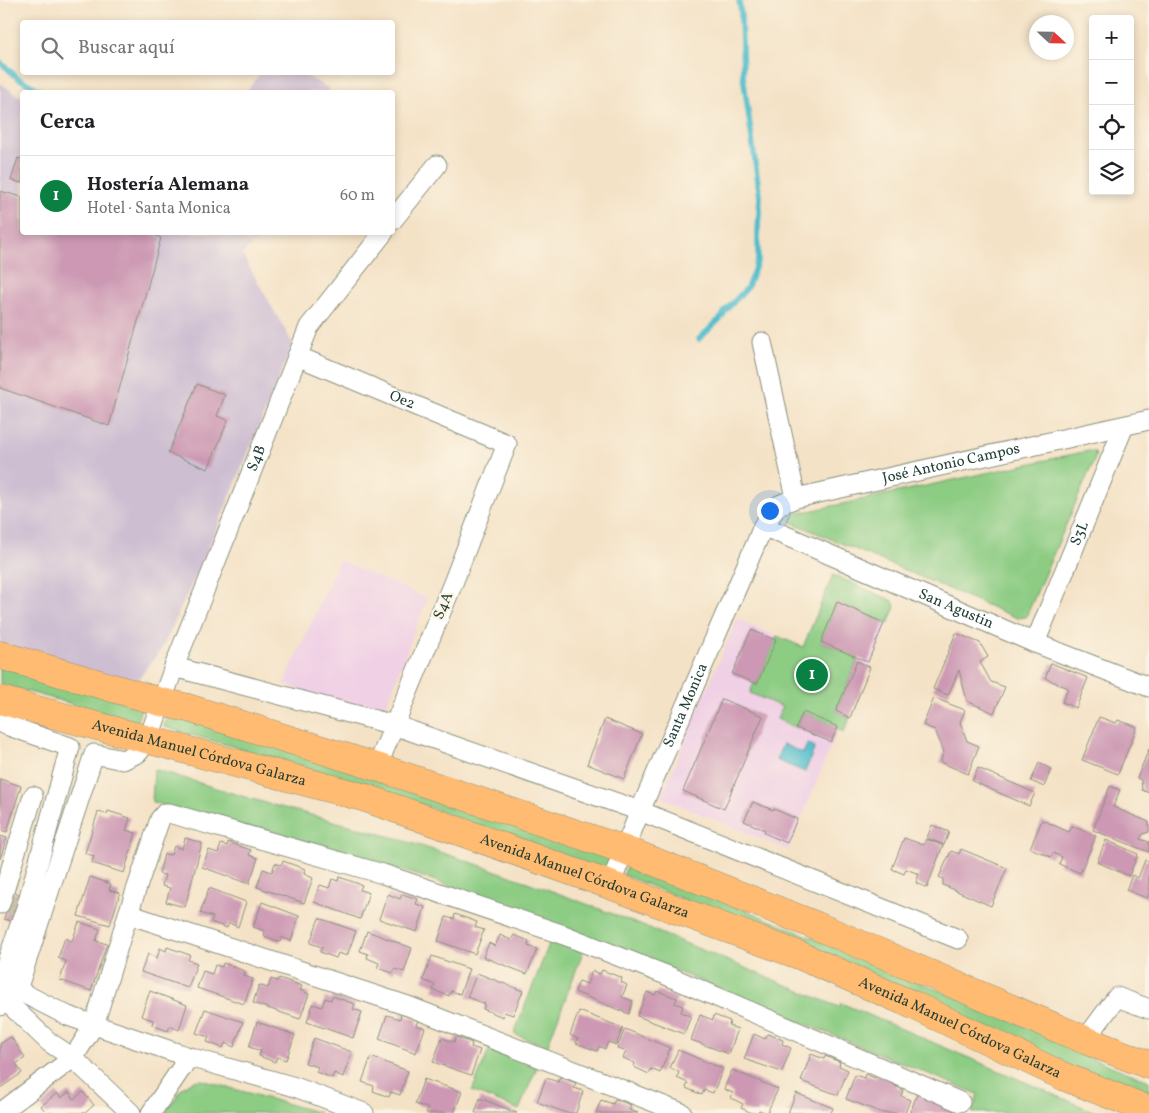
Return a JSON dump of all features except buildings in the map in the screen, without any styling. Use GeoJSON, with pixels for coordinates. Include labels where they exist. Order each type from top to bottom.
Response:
{"type":"FeatureCollection","features":[{"type":"Feature","properties":{"kind":"main road"},"geometry":{"type":"LineString","coordinates":[[0,655],[161,702],[188,708],[377,767],[624,850],[817,926],[1085,1040],[1149,1065]]}},
{"type":"Feature","properties":{"kind":"main road","name":"Avenida Manuel Córdova Galarza"},"geometry":{"type":"LineString","coordinates":[[0,700],[366,798],[610,885],[801,956],[913,1005],[1065,1077],[1149,1110]]}},
{"type":"Feature","properties":{"kind":"street"},"geometry":{"type":"LineString","coordinates":[[395,218],[437,165]]}},
{"type":"Feature","properties":{"kind":"street","name":"S4B"},"geometry":{"type":"LineString","coordinates":[[148,740],[174,666],[309,327],[382,235]]}},
{"type":"Feature","properties":{"kind":"street"},"geometry":{"type":"LineString","coordinates":[[762,342],[796,498]]}},
{"type":"Feature","properties":{"kind":"street","name":"Oe2"},"geometry":{"type":"LineString","coordinates":[[297,356],[507,444]]}},
{"type":"Feature","properties":{"kind":"street","name":"José Antonio Campos"},"geometry":{"type":"LineString","coordinates":[[764,526],[779,505],[796,498],[1149,420]]}},
{"type":"Feature","properties":{"kind":"street","name":"S3L"},"geometry":{"type":"LineString","coordinates":[[1035,643],[1124,426]]}},
{"type":"Feature","properties":{"kind":"street","name":"S4A"},"geometry":{"type":"LineString","coordinates":[[377,767],[454,583],[507,444]]}},
{"type":"Feature","properties":{"kind":"street","name":"San Agustin"},"geometry":{"type":"LineString","coordinates":[[764,526],[1035,643],[1149,687]]}},
{"type":"Feature","properties":{"kind":"street","name":"Santa Monica"},"geometry":{"type":"LineString","coordinates":[[610,885],[640,811],[764,526]]}},
{"type":"Feature","properties":{"kind":"street"},"geometry":{"type":"LineString","coordinates":[[174,666],[394,725],[640,811],[958,939]]}},
{"type":"Feature","properties":{"kind":"street"},"geometry":{"type":"LineString","coordinates":[[0,723],[70,747],[123,760],[138,753],[148,740]]}},
{"type":"Feature","properties":{"kind":"street"},"geometry":{"type":"LineString","coordinates":[[9,904],[70,747]]}},
{"type":"Feature","properties":{"kind":"street"},"geometry":{"type":"LineString","coordinates":[[6,999],[94,754]]}},
{"type":"Feature","properties":{"kind":"street"},"geometry":{"type":"LineString","coordinates":[[33,796],[9,904],[1,979],[6,999],[49,1042],[73,1058],[130,1113]]}},
{"type":"Feature","properties":{"kind":"street"},"geometry":{"type":"LineString","coordinates":[[0,1113],[73,1058],[94,1025],[128,914],[160,819],[165,813],[383,874],[564,935],[666,975],[960,1102]]}},
{"type":"Feature","properties":{"kind":"street"},"geometry":{"type":"LineString","coordinates":[[128,914],[408,1006],[682,1113]]}},
{"type":"Feature","properties":{"kind":"street"},"geometry":{"type":"LineString","coordinates":[[1085,1040],[1117,997],[1149,1009]]}},
{"type":"Feature","properties":{"kind":"street"},"geometry":{"type":"LineString","coordinates":[[6,999],[68,1016],[189,1057],[295,1087],[364,1113]]}},
{"type":"Feature","properties":{"kind":"street"},"geometry":{"type":"LineString","coordinates":[[151,1113],[189,1057]]}},
{"type":"Feature","properties":{"kind":"shaded area"},"geometry":{"type":"Polygon","coordinates":[[[259,75],[305,75],[330,89],[329,90],[248,90],[259,75]]]}},
{"type":"Feature","properties":{"kind":"shaded area"},"geometry":{"type":"Polygon","coordinates":[[[0,83],[20,97],[20,235],[263,235],[242,254],[293,344],[212,540],[163,647],[135,683],[0,646],[0,83]]]}},
{"type":"Feature","properties":{"kind":"shaded area"},"geometry":{"type":"Polygon","coordinates":[[[339,560],[427,598],[382,717],[284,684],[339,560]]]}},
{"type":"Feature","properties":{"kind":"shaded area"},"geometry":{"type":"Polygon","coordinates":[[[833,575],[893,601],[895,607],[844,732],[838,730],[788,850],[663,798],[663,792],[737,619],[803,647],[833,575]]]}},
{"type":"Feature","properties":{"kind":"green space"},"geometry":{"type":"Polygon","coordinates":[[[1088,451],[1095,452],[1096,456],[1026,617],[1017,618],[791,522],[794,514],[1088,451]]]}},
{"type":"Feature","properties":{"kind":"green space"},"geometry":{"type":"Polygon","coordinates":[[[833,575],[893,601],[895,607],[888,624],[837,602],[821,642],[857,657],[836,711],[850,718],[844,732],[803,712],[796,728],[777,719],[782,707],[750,693],[754,683],[757,684],[777,636],[803,647],[833,575]]]}},
{"type":"Feature","properties":{"kind":"green space"},"geometry":{"type":"Polygon","coordinates":[[[0,666],[142,705],[137,722],[0,684],[0,666]]]}},
{"type":"Feature","properties":{"kind":"green space"},"geometry":{"type":"Polygon","coordinates":[[[169,710],[614,857],[607,873],[371,785],[164,727],[169,710]]]}},
{"type":"Feature","properties":{"kind":"green space"},"geometry":{"type":"Polygon","coordinates":[[[154,769],[258,801],[410,843],[534,884],[687,944],[839,1007],[841,1003],[1095,1112],[972,1113],[978,1094],[668,968],[430,879],[152,802],[154,769]]]}},
{"type":"Feature","properties":{"kind":"green space"},"geometry":{"type":"Polygon","coordinates":[[[629,862],[1011,1020],[1086,1056],[1149,1081],[1149,1098],[1110,1084],[741,923],[623,875],[629,862]]]}},
{"type":"Feature","properties":{"kind":"green space"},"geometry":{"type":"Polygon","coordinates":[[[551,939],[583,952],[547,1047],[514,1034],[551,939]]]}},
{"type":"Feature","properties":{"kind":"green space"},"geometry":{"type":"Polygon","coordinates":[[[490,1048],[537,1067],[519,1110],[472,1091],[490,1048]]]}},
{"type":"Feature","properties":{"kind":"green space"},"geometry":{"type":"Polygon","coordinates":[[[202,1080],[320,1113],[165,1113],[182,1088],[193,1081],[202,1080]]]}},
{"type":"Feature","properties":{"kind":"water"},"geometry":{"type":"Polygon","coordinates":[[[808,743],[815,747],[805,772],[776,760],[783,744],[803,753],[808,743]]]}},
{"type":"Feature","properties":{"kind":"waterway"},"geometry":{"type":"LineString","coordinates":[[699,339],[722,317],[725,311],[747,288],[758,260],[760,197],[743,75],[739,0]]}},
{"type":"Feature","properties":{"kind":"waterway"},"geometry":{"type":"LineString","coordinates":[[0,62],[18,78],[39,90]]}},
{"type":"Feature","properties":{"kind":"tunnel"},"geometry":{"type":"LineString","coordinates":[[9,904],[18,907]]}},
{"type":"Feature","properties":{"kind":"place","name":"Hostería Alemana"},"geometry":{"type":"Point","coordinates":[812,675]}}]}
